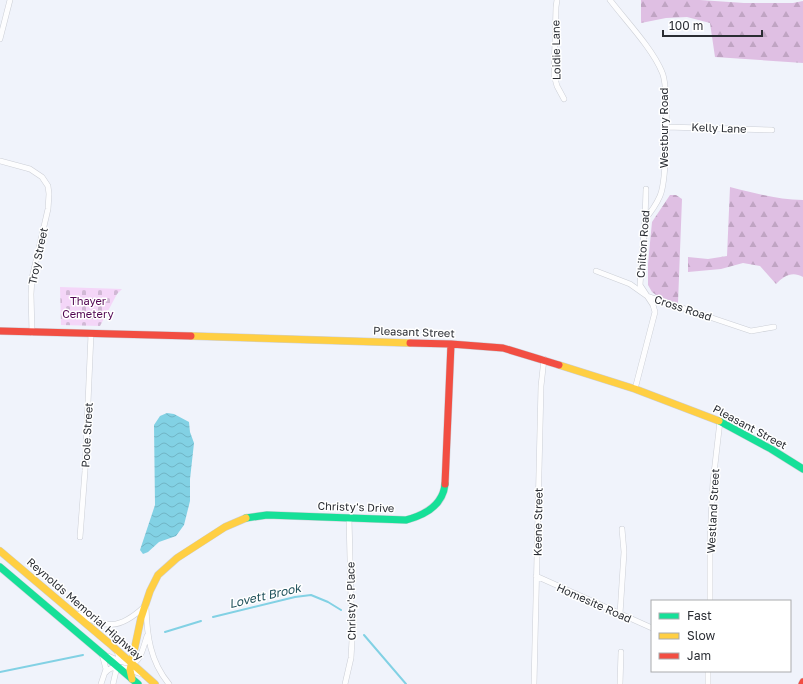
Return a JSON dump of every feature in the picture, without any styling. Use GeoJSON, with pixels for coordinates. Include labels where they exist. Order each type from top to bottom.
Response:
{"type":"FeatureCollection","features":[{"type":"Feature","properties":{"kind":"main road","name":"Pleasant Street"},"geometry":{"type":"LineString","coordinates":[[0,331],[451,344],[503,348],[544,359],[635,389],[720,421],[803,468]]}},
{"type":"Feature","properties":{"kind":"main road","name":"Christy's Drive"},"geometry":{"type":"LineString","coordinates":[[135,682],[131,667],[141,618],[153,582],[164,569],[184,553],[232,522],[255,516],[266,515],[393,520],[412,518],[428,512],[436,505],[442,498],[446,481],[451,344]]}},
{"type":"Feature","properties":{"kind":"main road","name":"Reynolds Memorial Highway"},"geometry":{"type":"LineString","coordinates":[[0,551],[117,651],[131,667],[143,674],[155,684]]}},
{"type":"Feature","properties":{"kind":"main road","name":"Reynolds Memorial Highway"},"geometry":{"type":"LineString","coordinates":[[0,568],[102,653],[118,664],[135,682]]}},
{"type":"Feature","properties":{"kind":"street"},"geometry":{"type":"LineString","coordinates":[[0,39],[10,0]]}},
{"type":"Feature","properties":{"kind":"street","name":"Loidie Lane"},"geometry":{"type":"LineString","coordinates":[[557,0],[554,75],[557,86],[564,99]]}},
{"type":"Feature","properties":{"kind":"street","name":"Westbury Road"},"geometry":{"type":"LineString","coordinates":[[610,0],[656,59],[663,73],[666,89],[664,176],[660,196],[645,219]]}},
{"type":"Feature","properties":{"kind":"street","name":"Kelly Lane"},"geometry":{"type":"LineString","coordinates":[[666,126],[772,130]]}},
{"type":"Feature","properties":{"kind":"street","name":"Troy Street"},"geometry":{"type":"LineString","coordinates":[[0,161],[30,170],[42,177],[48,186],[48,209],[32,278],[32,333]]}},
{"type":"Feature","properties":{"kind":"street","name":"Chilton Road"},"geometry":{"type":"LineString","coordinates":[[635,389],[655,312],[653,305],[640,285],[646,189]]}},
{"type":"Feature","properties":{"kind":"street","name":"Cross Road"},"geometry":{"type":"LineString","coordinates":[[596,271],[630,284],[647,296],[751,331],[774,327]]}},
{"type":"Feature","properties":{"kind":"street","name":"Poole Street"},"geometry":{"type":"LineString","coordinates":[[80,537],[85,471],[91,334]]}},
{"type":"Feature","properties":{"kind":"street","name":"Keene Street"},"geometry":{"type":"LineString","coordinates":[[534,684],[541,386],[544,359]]}},
{"type":"Feature","properties":{"kind":"street","name":"Westland Street"},"geometry":{"type":"LineString","coordinates":[[710,600],[713,488],[720,421]]}},
{"type":"Feature","properties":{"kind":"street","name":"Christy's Place"},"geometry":{"type":"LineString","coordinates":[[345,684],[351,658],[352,640],[349,518]]}},
{"type":"Feature","properties":{"kind":"street"},"geometry":{"type":"LineString","coordinates":[[620,614],[624,552],[622,529]]}},
{"type":"Feature","properties":{"kind":"street","name":"Homesite Road"},"geometry":{"type":"LineString","coordinates":[[536,576],[651,628]]}},
{"type":"Feature","properties":{"kind":"street"},"geometry":{"type":"LineString","coordinates":[[72,612],[98,623],[114,624],[129,619],[146,604]]}},
{"type":"Feature","properties":{"kind":"street","name":"Christy's Drive"},"geometry":{"type":"LineString","coordinates":[[146,604],[147,635],[156,665],[161,675],[169,684]]}},
{"type":"Feature","properties":{"kind":"street","name":"Christy's Drive"},"geometry":{"type":"LineString","coordinates":[[131,667],[140,657],[147,635]]}},
{"type":"Feature","properties":{"kind":"street"},"geometry":{"type":"LineString","coordinates":[[113,684],[118,664],[117,651]]}},
{"type":"Feature","properties":{"kind":"street"},"geometry":{"type":"LineString","coordinates":[[620,684],[621,652]]}},
{"type":"Feature","properties":{"kind":"street"},"geometry":{"type":"LineString","coordinates":[[101,684],[105,674],[106,665],[102,653]]}},
{"type":"Feature","properties":{"kind":"street"},"geometry":{"type":"LineString","coordinates":[[105,674],[109,669],[118,664],[124,663],[131,667]]}},
{"type":"Feature","properties":{"kind":"street"},"geometry":{"type":"LineString","coordinates":[[708,672],[708,684]]}},
{"type":"Feature","properties":{"kind":"green space"},"geometry":{"type":"Polygon","coordinates":[[[641,0],[700,0],[744,3],[793,3],[803,1],[803,63],[715,57],[710,23],[687,17],[666,18],[641,23],[641,0]]]}},
{"type":"Feature","properties":{"kind":"green space"},"geometry":{"type":"Polygon","coordinates":[[[730,187],[757,194],[803,200],[803,277],[795,274],[788,275],[776,284],[760,266],[743,263],[721,269],[688,272],[688,257],[708,259],[727,256],[730,187]]]}},
{"type":"Feature","properties":{"kind":"green space"},"geometry":{"type":"Polygon","coordinates":[[[670,195],[676,195],[682,199],[678,303],[659,297],[652,292],[648,285],[648,264],[652,222],[670,195]]]}},
{"type":"Feature","properties":{"kind":"green space","name":"Thayer Cemetery"},"geometry":{"type":"Polygon","coordinates":[[[60,287],[122,289],[117,294],[100,326],[61,325],[60,287]]]}},
{"type":"Feature","properties":{"kind":"water"},"geometry":{"type":"Polygon","coordinates":[[[167,413],[174,414],[189,422],[190,432],[194,443],[190,479],[190,501],[184,525],[176,536],[159,542],[148,552],[143,554],[140,550],[155,505],[154,425],[160,416],[167,413]]]}},
{"type":"Feature","properties":{"kind":"waterway","name":"Lovett Brook"},"geometry":{"type":"LineString","coordinates":[[213,617],[295,597],[311,595],[328,602],[341,610]]}},
{"type":"Feature","properties":{"kind":"waterway","name":"Lovett Brook"},"geometry":{"type":"LineString","coordinates":[[165,632],[201,621]]}},
{"type":"Feature","properties":{"kind":"waterway","name":"Lovett Brook"},"geometry":{"type":"LineString","coordinates":[[364,635],[406,684]]}},
{"type":"Feature","properties":{"kind":"waterway","name":"Lovett Brook"},"geometry":{"type":"LineString","coordinates":[[0,672],[83,655]]}},
{"type":"Feature","properties":{"kind":"traffic: fast"},"geometry":{"type":"LineString","coordinates":[[719,421],[771,449],[803,469]]}},
{"type":"Feature","properties":{"kind":"traffic: fast"},"geometry":{"type":"LineString","coordinates":[[246,518],[267,515],[406,520],[420,515],[432,508],[441,498],[445,484]]}},
{"type":"Feature","properties":{"kind":"traffic: fast"},"geometry":{"type":"LineString","coordinates":[[0,567],[138,684]]}},
{"type":"Feature","properties":{"kind":"traffic: slow"},"geometry":{"type":"LineString","coordinates":[[191,336],[410,343]]}},
{"type":"Feature","properties":{"kind":"traffic: slow"},"geometry":{"type":"LineString","coordinates":[[559,365],[635,389],[719,421]]}},
{"type":"Feature","properties":{"kind":"traffic: slow"},"geometry":{"type":"LineString","coordinates":[[132,679],[130,670],[141,618],[150,591],[158,575],[177,558],[225,527],[246,518]]}},
{"type":"Feature","properties":{"kind":"traffic: slow"},"geometry":{"type":"LineString","coordinates":[[0,551],[155,684]]}},
{"type":"Feature","properties":{"kind":"traffic: jam"},"geometry":{"type":"LineString","coordinates":[[0,331],[191,336]]}},
{"type":"Feature","properties":{"kind":"traffic: jam"},"geometry":{"type":"LineString","coordinates":[[410,343],[451,344],[503,348],[559,365]]}},
{"type":"Feature","properties":{"kind":"traffic: jam"},"geometry":{"type":"LineString","coordinates":[[445,484],[451,344]]}}]}
